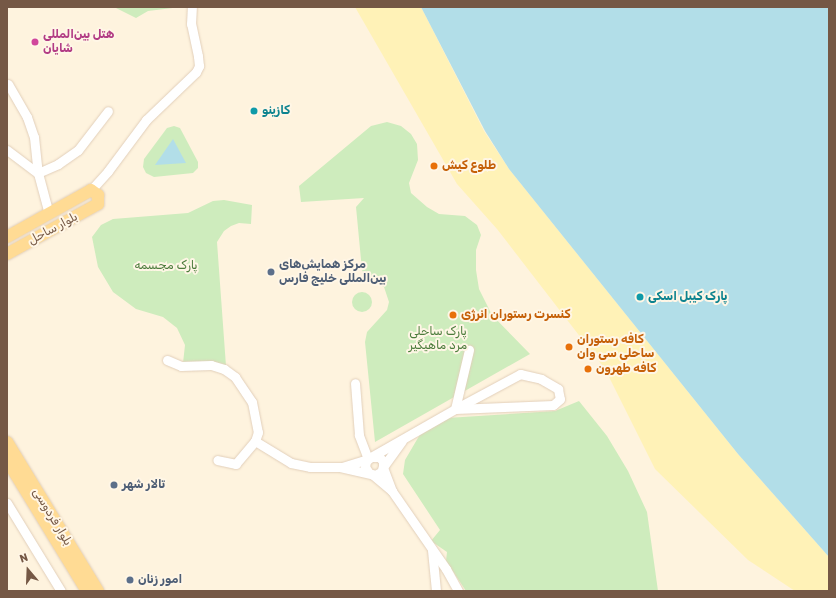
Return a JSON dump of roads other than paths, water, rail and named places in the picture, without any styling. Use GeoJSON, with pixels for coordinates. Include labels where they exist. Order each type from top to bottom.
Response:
{"type":"FeatureCollection","features":[{"type":"Feature","properties":{"kind":"main road","name":"بلوار ساحل"},"geometry":{"type":"LineString","coordinates":[[7,237],[91,190],[98,195],[98,204],[7,254]]}},
{"type":"Feature","properties":{"kind":"main road","name":"بلوار فردوسی"},"geometry":{"type":"LineString","coordinates":[[7,442],[98,591]]}},
{"type":"Feature","properties":{"kind":"main road","name":"بلوار فردوسی"},"geometry":{"type":"LineString","coordinates":[[7,460],[86,591]]}},
{"type":"Feature","properties":{"kind":"street"},"geometry":{"type":"LineString","coordinates":[[91,190],[108,171],[146,120],[196,72],[199,66],[191,24],[192,7]]}},
{"type":"Feature","properties":{"kind":"street"},"geometry":{"type":"LineString","coordinates":[[7,97],[8,83]]}},
{"type":"Feature","properties":{"kind":"street"},"geometry":{"type":"LineString","coordinates":[[8,83],[30,124],[34,138],[38,173],[49,214]]}},
{"type":"Feature","properties":{"kind":"street"},"geometry":{"type":"LineString","coordinates":[[38,173],[58,164],[78,150],[108,111]]}},
{"type":"Feature","properties":{"kind":"street"},"geometry":{"type":"LineString","coordinates":[[7,150],[38,173]]}},
{"type":"Feature","properties":{"kind":"street"},"geometry":{"type":"LineString","coordinates":[[455,409],[469,350]]}},
{"type":"Feature","properties":{"kind":"street"},"geometry":{"type":"LineString","coordinates":[[167,360],[181,366],[211,365],[224,369],[235,377],[252,402],[258,432],[255,441],[236,464],[217,460]]}},
{"type":"Feature","properties":{"kind":"street"},"geometry":{"type":"LineString","coordinates":[[455,409],[553,405],[560,399],[558,389],[541,378],[520,374],[455,409],[369,458],[365,467],[392,492],[446,569],[456,590]]}},
{"type":"Feature","properties":{"kind":"street"},"geometry":{"type":"LineString","coordinates":[[355,383],[359,435],[369,458]]}},
{"type":"Feature","properties":{"kind":"street"},"geometry":{"type":"LineString","coordinates":[[255,441],[291,463],[310,467],[340,467],[378,474],[402,440]]}},
{"type":"Feature","properties":{"kind":"street"},"geometry":{"type":"LineString","coordinates":[[340,467],[376,456],[381,459],[392,492]]}},
{"type":"Feature","properties":{"kind":"street"},"geometry":{"type":"LineString","coordinates":[[7,503],[60,591]]}},
{"type":"Feature","properties":{"kind":"street"},"geometry":{"type":"LineString","coordinates":[[432,549],[436,591]]}},
{"type":"Feature","properties":{"kind":"water"},"geometry":{"type":"Polygon","coordinates":[[[421,7],[829,7],[829,557],[738,454],[509,169],[485,131],[421,7]]]}},
{"type":"Feature","properties":{"kind":"water"},"geometry":{"type":"Polygon","coordinates":[[[173,139],[186,163],[155,165],[173,139]]]}},
{"type":"Feature","properties":{"kind":"place","name":"هتل بین‌المللی شایان"},"geometry":{"type":"Point","coordinates":[35,42]}},
{"type":"Feature","properties":{"kind":"place","name":"کازینو"},"geometry":{"type":"Point","coordinates":[254,111]}},
{"type":"Feature","properties":{"kind":"place","name":"طلوع کیش"},"geometry":{"type":"Point","coordinates":[434,166]}},
{"type":"Feature","properties":{"kind":"place","name":"مرکز همایش‌های بین‌المللی خلیج فارس"},"geometry":{"type":"Point","coordinates":[271,272]}},
{"type":"Feature","properties":{"kind":"place","name":"پارک کیبل اسکی"},"geometry":{"type":"Point","coordinates":[640,297]}},
{"type":"Feature","properties":{"kind":"place","name":"کنسرت رستوران انرژی"},"geometry":{"type":"Point","coordinates":[453,315]}},
{"type":"Feature","properties":{"kind":"place","name":"کافه رستوران ساحلی سی وان"},"geometry":{"type":"Point","coordinates":[569,347]}},
{"type":"Feature","properties":{"kind":"place","name":"کافه طهرون"},"geometry":{"type":"Point","coordinates":[588,369]}},
{"type":"Feature","properties":{"kind":"place","name":"تالار شهر"},"geometry":{"type":"Point","coordinates":[114,485]}},
{"type":"Feature","properties":{"kind":"place","name":"امور زنان"},"geometry":{"type":"Point","coordinates":[130,580]}},
{"type":"Feature","properties":{"kind":"park label","name":"پارک مجسمه"},"geometry":{"type":"Point","coordinates":[166,266]}},
{"type":"Feature","properties":{"kind":"park label","name":"پارک ساحلی مرد ماهیگیر"},"geometry":{"type":"Point","coordinates":[438,339]}}]}
